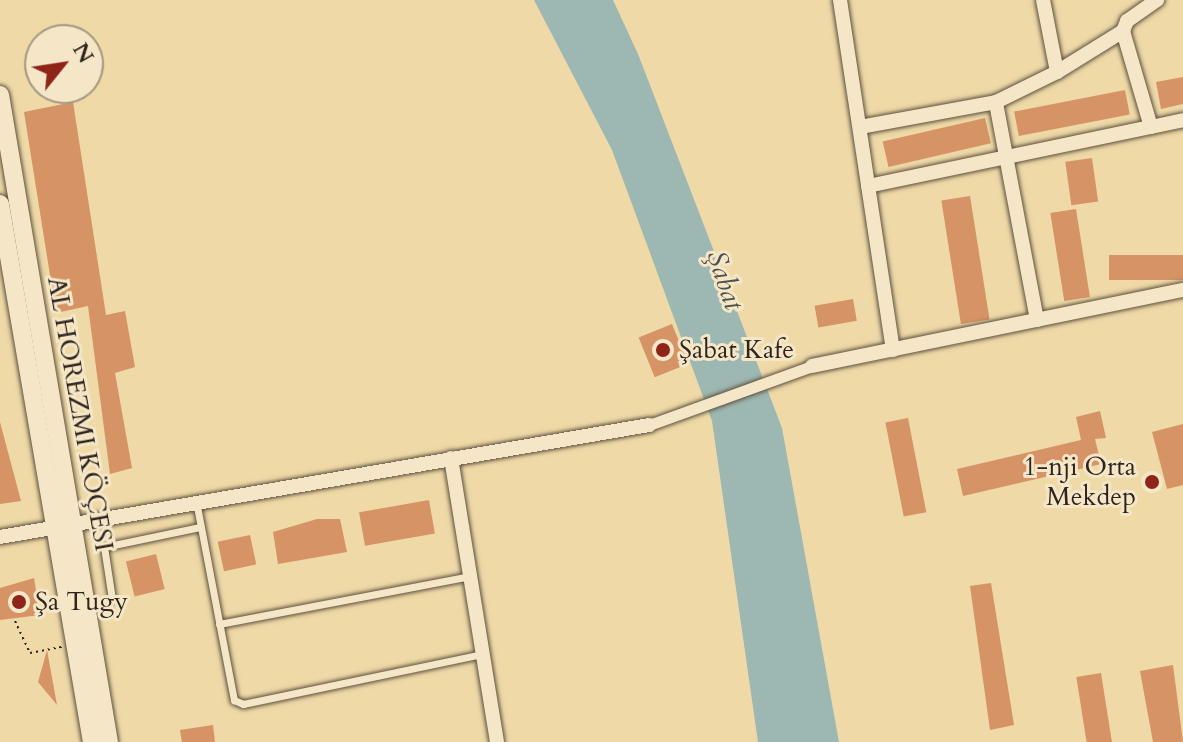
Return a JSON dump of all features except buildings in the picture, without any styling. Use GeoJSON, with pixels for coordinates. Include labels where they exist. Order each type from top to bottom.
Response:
{"type":"FeatureCollection","features":[{"type":"Feature","properties":{"kind":"street"},"geometry":{"type":"LineString","coordinates":[[840,0],[893,350]]}},
{"type":"Feature","properties":{"kind":"street"},"geometry":{"type":"LineString","coordinates":[[1043,0],[1057,72]]}},
{"type":"Feature","properties":{"kind":"street"},"geometry":{"type":"LineString","coordinates":[[860,127],[996,102],[1057,72],[1123,31],[1127,21],[1157,0]]}},
{"type":"Feature","properties":{"kind":"street"},"geometry":{"type":"LineString","coordinates":[[1123,31],[1151,127]]}},
{"type":"Feature","properties":{"kind":"street","name":"AL HOREZMI KÖÇESI"},"geometry":{"type":"LineString","coordinates":[[0,95],[10,237]]}},
{"type":"Feature","properties":{"kind":"street"},"geometry":{"type":"LineString","coordinates":[[996,102],[1037,320]]}},
{"type":"Feature","properties":{"kind":"street"},"geometry":{"type":"LineString","coordinates":[[868,186],[1183,120]]}},
{"type":"Feature","properties":{"kind":"street","name":"AL HOREZMI KÖÇESI"},"geometry":{"type":"LineString","coordinates":[[0,204],[10,237],[109,742]]}},
{"type":"Feature","properties":{"kind":"street"},"geometry":{"type":"LineString","coordinates":[[0,537],[649,425],[812,366],[1183,290]]}},
{"type":"Feature","properties":{"kind":"street"},"geometry":{"type":"LineString","coordinates":[[451,458],[497,742]]}},
{"type":"Feature","properties":{"kind":"street","name":"AL HOREZMI KÖÇESI"},"geometry":{"type":"LineString","coordinates":[[64,524],[92,742]]}},
{"type":"Feature","properties":{"kind":"lane"},"geometry":{"type":"LineString","coordinates":[[196,501],[234,700],[243,704],[483,654]]}},
{"type":"Feature","properties":{"kind":"lane"},"geometry":{"type":"LineString","coordinates":[[112,599],[104,547],[200,527]]}},
{"type":"Feature","properties":{"kind":"lane"},"geometry":{"type":"LineString","coordinates":[[219,624],[470,576]]}},
{"type":"Feature","properties":{"kind":"path"},"geometry":{"type":"LineString","coordinates":[[15,621],[30,653],[62,647],[64,659]]}},
{"type":"Feature","properties":{"kind":"water","name":"Şabat"},"geometry":{"type":"Polygon","coordinates":[[[534,0],[613,0],[638,54],[782,428],[839,742],[758,742],[712,421],[612,150],[534,0]]]}},
{"type":"Feature","properties":{"kind":"place","name":"Şabat Kafe"},"geometry":{"type":"Point","coordinates":[663,350]}},
{"type":"Feature","properties":{"kind":"place","name":"1-nji Orta Mekdep"},"geometry":{"type":"Point","coordinates":[1152,482]}},
{"type":"Feature","properties":{"kind":"place","name":"Şa Tugy"},"geometry":{"type":"Point","coordinates":[19,602]}}]}
